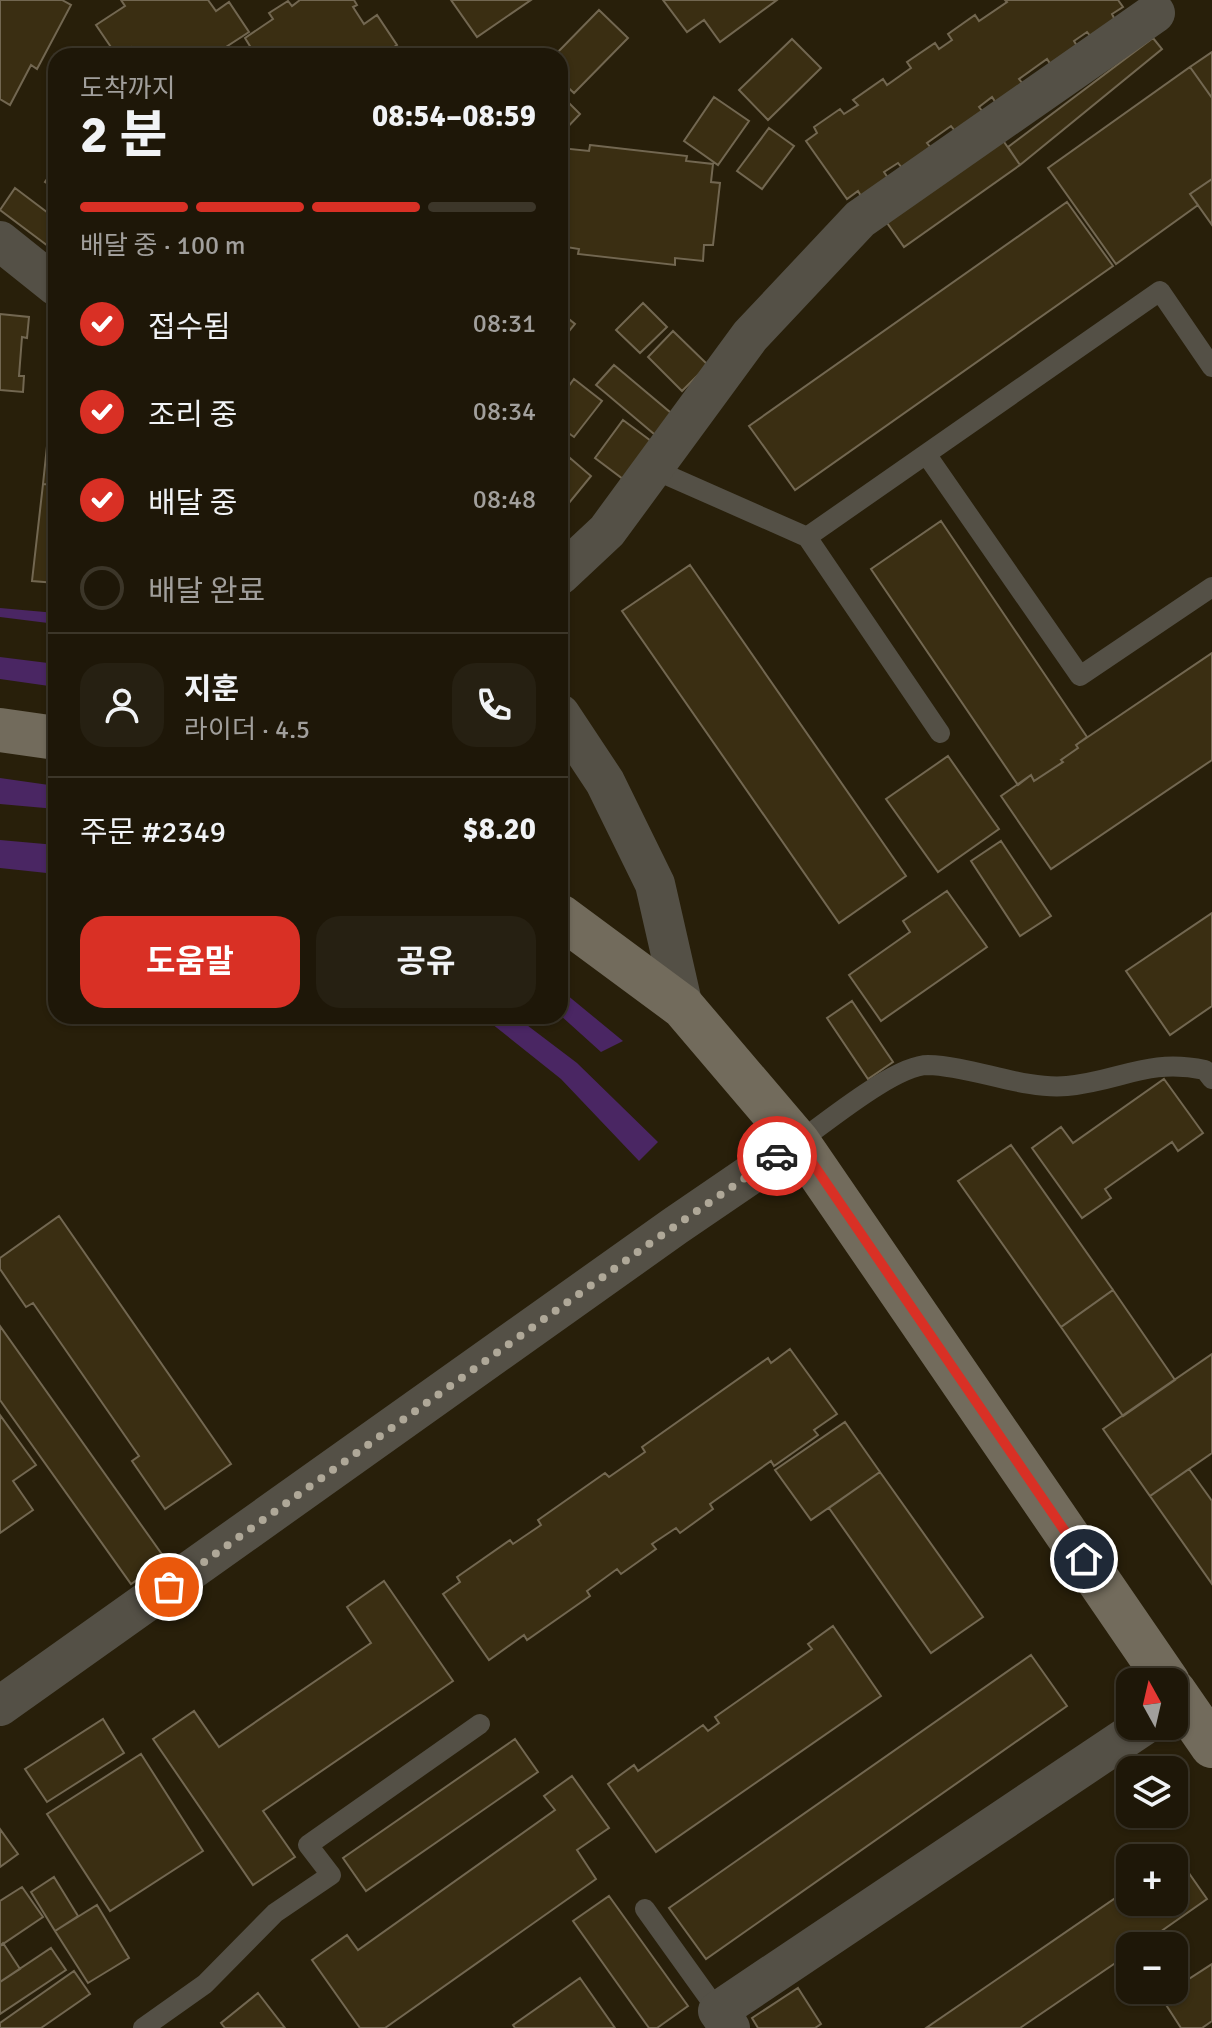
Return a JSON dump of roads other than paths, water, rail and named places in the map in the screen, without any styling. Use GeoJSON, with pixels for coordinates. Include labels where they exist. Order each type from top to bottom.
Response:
{"type":"FeatureCollection","features":[{"type":"Feature","properties":{"kind":"main road"},"geometry":{"type":"LineString","coordinates":[[0,730],[48,737]]}},
{"type":"Feature","properties":{"kind":"main road"},"geometry":{"type":"LineString","coordinates":[[568,922],[683,1007],[798,1142],[1156,1668]]}},
{"type":"Feature","properties":{"kind":"main road"},"geometry":{"type":"LineString","coordinates":[[1188,1714],[1212,1746]]}},
{"type":"Feature","properties":{"kind":"street"},"geometry":{"type":"LineString","coordinates":[[568,568],[607,531],[750,336],[860,219],[1155,13]]}},
{"type":"Feature","properties":{"kind":"street"},"geometry":{"type":"LineString","coordinates":[[0,241],[48,280]]}},
{"type":"Feature","properties":{"kind":"street"},"geometry":{"type":"LineString","coordinates":[[568,726],[605,782],[655,884],[683,1007]]}},
{"type":"Feature","properties":{"kind":"street"},"geometry":{"type":"LineString","coordinates":[[0,1706],[798,1142]]}},
{"type":"Feature","properties":{"kind":"street"},"geometry":{"type":"LineString","coordinates":[[724,2019],[1123,1740]]}},
{"type":"Feature","properties":{"kind":"lane"},"geometry":{"type":"LineString","coordinates":[[807,537],[1160,291],[1212,367]]}},
{"type":"Feature","properties":{"kind":"lane"},"geometry":{"type":"LineString","coordinates":[[926,454],[1080,676],[1212,587]]}},
{"type":"Feature","properties":{"kind":"lane"},"geometry":{"type":"LineString","coordinates":[[653,469],[807,537],[940,733]]}},
{"type":"Feature","properties":{"kind":"lane"},"geometry":{"type":"LineString","coordinates":[[798,1142],[886,1080],[926,1065],[1025,1083],[1066,1086],[1149,1066],[1180,1065],[1205,1070],[1212,1079]]}},
{"type":"Feature","properties":{"kind":"lane"},"geometry":{"type":"LineString","coordinates":[[143,2028],[205,1984],[275,1913],[331,1875],[308,1845],[480,1724]]}},
{"type":"Feature","properties":{"kind":"lane"},"geometry":{"type":"LineString","coordinates":[[645,1909],[724,2019]]}}]}
